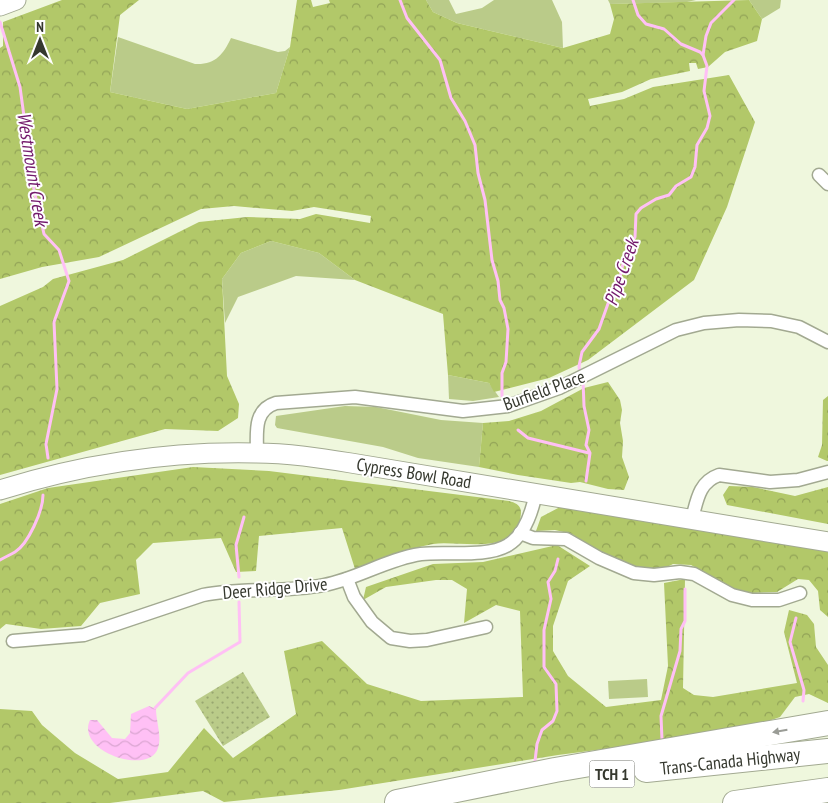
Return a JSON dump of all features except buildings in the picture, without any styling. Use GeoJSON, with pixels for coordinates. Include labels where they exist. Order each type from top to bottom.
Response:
{"type":"FeatureCollection","features":[{"type":"Feature","properties":{"kind":"highway"},"geometry":{"type":"LineString","coordinates":[[397,802],[555,770],[828,723]]}},
{"type":"Feature","properties":{"kind":"highway","name":"Trans-Canada Highway"},"geometry":{"type":"LineString","coordinates":[[393,803],[607,774],[828,751]]}},
{"type":"Feature","properties":{"kind":"highway"},"geometry":{"type":"LineString","coordinates":[[735,803],[828,790]]}},
{"type":"Feature","properties":{"kind":"street"},"geometry":{"type":"LineString","coordinates":[[0,6],[16,0]]}},
{"type":"Feature","properties":{"kind":"street","name":"Burfield Place"},"geometry":{"type":"LineString","coordinates":[[257,452],[258,426],[261,412],[267,406],[276,403],[356,397],[463,411],[508,406],[559,388],[676,330],[704,323],[771,320],[799,327],[828,342]]}},
{"type":"Feature","properties":{"kind":"street","name":"Cypress Bowl Road"},"geometry":{"type":"LineString","coordinates":[[0,490],[51,476],[125,461],[176,454],[257,452],[351,462],[828,542]]}},
{"type":"Feature","properties":{"kind":"street"},"geometry":{"type":"LineString","coordinates":[[692,519],[702,488],[712,478],[719,475],[770,482],[798,480],[828,472]]}},
{"type":"Feature","properties":{"kind":"street","name":"Deer Ridge Drive"},"geometry":{"type":"LineString","coordinates":[[13,641],[84,635],[203,595],[238,590],[300,589],[347,579],[401,559],[422,554],[500,549],[514,540],[520,533],[533,508],[536,493]]}},
{"type":"Feature","properties":{"kind":"street"},"geometry":{"type":"LineString","coordinates":[[520,533],[533,538],[566,539],[599,558],[634,573],[654,575],[680,572],[694,574],[732,595],[752,600],[779,600],[800,593]]}},
{"type":"Feature","properties":{"kind":"street"},"geometry":{"type":"LineString","coordinates":[[347,579],[354,597],[372,622],[391,638],[410,641],[427,640],[486,627]]}},
{"type":"Feature","properties":{"kind":"green space"},"geometry":{"type":"Polygon","coordinates":[[[62,0],[139,0],[120,15],[110,92],[187,109],[276,93],[290,47],[297,0],[311,0],[313,7],[330,3],[329,0],[426,0],[433,12],[457,23],[563,48],[610,34],[614,19],[610,4],[749,0],[762,19],[757,41],[725,52],[708,67],[698,69],[696,63],[689,63],[690,71],[651,79],[622,92],[588,99],[590,106],[624,99],[653,87],[729,75],[755,122],[727,207],[694,280],[588,360],[549,378],[494,392],[489,383],[448,375],[443,314],[355,280],[319,253],[271,241],[241,253],[222,279],[227,376],[239,404],[238,418],[218,431],[165,429],[0,475],[0,306],[43,287],[53,279],[123,260],[199,222],[247,217],[300,219],[316,214],[370,223],[371,216],[314,207],[292,211],[234,206],[201,209],[99,257],[42,267],[0,279],[0,48],[3,46],[3,22],[62,0]]]}},
{"type":"Feature","properties":{"kind":"green space"},"geometry":{"type":"Polygon","coordinates":[[[426,0],[449,0],[456,14],[482,8],[494,0],[552,0],[562,22],[563,48],[457,23],[433,12],[426,0]]]}},
{"type":"Feature","properties":{"kind":"green space"},"geometry":{"type":"Polygon","coordinates":[[[608,0],[696,0],[687,2],[610,4],[608,0]]]}},
{"type":"Feature","properties":{"kind":"green space"},"geometry":{"type":"Polygon","coordinates":[[[749,0],[781,0],[780,8],[762,19],[749,0]]]}},
{"type":"Feature","properties":{"kind":"green space"},"geometry":{"type":"Polygon","coordinates":[[[118,37],[195,64],[208,63],[218,58],[231,38],[278,52],[285,51],[290,47],[276,93],[187,109],[110,92],[118,37]]]}},
{"type":"Feature","properties":{"kind":"green space"},"geometry":{"type":"Polygon","coordinates":[[[271,241],[319,253],[355,280],[296,276],[238,297],[225,323],[222,279],[241,253],[271,241]]]}},
{"type":"Feature","properties":{"kind":"green space"},"geometry":{"type":"Polygon","coordinates":[[[448,375],[489,383],[499,397],[473,401],[449,399],[448,375]]]}},
{"type":"Feature","properties":{"kind":"green space"},"geometry":{"type":"Polygon","coordinates":[[[608,382],[620,400],[622,410],[620,423],[623,441],[622,457],[629,477],[624,490],[608,489],[580,482],[571,483],[518,475],[479,467],[483,423],[509,421],[541,411],[584,388],[608,382]]]}},
{"type":"Feature","properties":{"kind":"green space"},"geometry":{"type":"Polygon","coordinates":[[[828,396],[827,461],[818,457],[822,445],[823,400],[828,396]]]}},
{"type":"Feature","properties":{"kind":"green space"},"geometry":{"type":"Polygon","coordinates":[[[345,406],[376,407],[441,420],[483,423],[479,467],[418,458],[383,447],[277,428],[275,425],[276,416],[345,406]]]}},
{"type":"Feature","properties":{"kind":"green space"},"geometry":{"type":"Polygon","coordinates":[[[193,467],[269,471],[509,501],[518,505],[521,513],[518,527],[510,536],[499,542],[486,544],[433,544],[355,569],[342,528],[259,536],[256,571],[236,572],[221,538],[153,543],[136,560],[140,594],[100,603],[81,626],[41,629],[6,624],[0,629],[0,504],[48,488],[193,467]]]}},
{"type":"Feature","properties":{"kind":"green space"},"geometry":{"type":"Polygon","coordinates":[[[729,486],[753,487],[795,496],[828,487],[828,524],[727,505],[723,495],[729,486]]]}},
{"type":"Feature","properties":{"kind":"green space"},"geometry":{"type":"Polygon","coordinates":[[[560,507],[828,550],[828,617],[820,610],[818,591],[809,580],[798,579],[777,592],[752,593],[737,590],[691,565],[673,564],[663,569],[648,569],[627,565],[592,548],[572,534],[555,530],[536,531],[541,517],[560,507]]]}},
{"type":"Feature","properties":{"kind":"green space"},"geometry":{"type":"Polygon","coordinates":[[[557,545],[590,566],[568,581],[553,626],[553,651],[568,676],[606,707],[661,700],[668,666],[664,583],[685,579],[683,688],[694,695],[713,697],[797,683],[784,632],[789,610],[807,615],[814,624],[816,647],[828,665],[828,703],[809,694],[795,697],[780,717],[737,732],[558,755],[339,790],[224,802],[203,791],[110,803],[0,803],[0,709],[32,711],[42,725],[75,753],[118,779],[168,772],[204,728],[233,758],[296,714],[284,651],[322,641],[367,684],[421,701],[523,697],[520,611],[496,605],[464,623],[467,589],[452,580],[436,580],[386,587],[363,600],[366,587],[433,564],[483,562],[557,545]]]}},
{"type":"Feature","properties":{"kind":"green space"},"geometry":{"type":"Polygon","coordinates":[[[243,672],[270,717],[223,746],[195,701],[243,672]]]}},
{"type":"Feature","properties":{"kind":"green space"},"geometry":{"type":"Polygon","coordinates":[[[647,679],[648,697],[609,699],[608,681],[647,679]]]}},
{"type":"Feature","properties":{"kind":"water"},"geometry":{"type":"Polygon","coordinates":[[[149,706],[156,709],[159,734],[158,748],[152,756],[142,760],[129,760],[103,750],[93,742],[88,732],[90,720],[97,720],[112,738],[125,739],[130,733],[131,714],[149,706]]]}},
{"type":"Feature","properties":{"kind":"waterway","name":"Pipe Creek"},"geometry":{"type":"LineString","coordinates":[[400,0],[407,18],[440,60],[451,98],[465,121],[475,145],[478,173],[485,200],[492,260],[508,329],[506,362],[502,373],[502,396]]}},
{"type":"Feature","properties":{"kind":"waterway","name":"Pipe Creek"},"geometry":{"type":"LineString","coordinates":[[580,374],[579,366],[582,352],[599,329],[610,298],[618,287],[625,254],[635,237],[636,214],[641,208],[656,199],[669,195],[676,186],[691,177],[695,167],[697,145],[707,128],[710,116],[704,91],[707,66],[703,55],[681,44],[664,29],[646,24],[638,15],[633,0]]}},
{"type":"Feature","properties":{"kind":"waterway"},"geometry":{"type":"LineString","coordinates":[[703,55],[706,36],[711,23],[734,0]]}},
{"type":"Feature","properties":{"kind":"waterway","name":"Westmount Creek"},"geometry":{"type":"LineString","coordinates":[[0,22],[20,87],[34,190],[44,234],[59,250],[69,281],[54,322],[57,389],[46,444],[48,458]]}},
{"type":"Feature","properties":{"kind":"waterway","name":"Pipe Creek"},"geometry":{"type":"LineString","coordinates":[[583,380],[584,406],[589,430],[586,445],[590,453],[586,481]]}},
{"type":"Feature","properties":{"kind":"waterway","name":"Pipe Creek"},"geometry":{"type":"LineString","coordinates":[[518,430],[528,438],[589,453]]}},
{"type":"Feature","properties":{"kind":"waterway","name":"Westmount Creek"},"geometry":{"type":"LineString","coordinates":[[0,560],[20,548],[30,535],[38,518],[43,495]]}},
{"type":"Feature","properties":{"kind":"waterway"},"geometry":{"type":"LineString","coordinates":[[239,577],[236,545],[244,517]]}},
{"type":"Feature","properties":{"kind":"waterway","name":"Pipe Creek"},"geometry":{"type":"LineString","coordinates":[[535,761],[537,744],[542,730],[553,721],[557,711],[556,684],[544,667],[544,630],[551,599],[548,582],[555,571],[558,559]]}},
{"type":"Feature","properties":{"kind":"waterway"},"geometry":{"type":"LineString","coordinates":[[662,740],[661,716],[680,651],[681,629],[685,621],[685,589]]}},
{"type":"Feature","properties":{"kind":"waterway"},"geometry":{"type":"LineString","coordinates":[[155,708],[188,673],[240,642],[239,602]]}},
{"type":"Feature","properties":{"kind":"waterway","name":"Pipe Creek"},"geometry":{"type":"LineString","coordinates":[[796,618],[790,642],[804,690],[803,701]]}}]}
